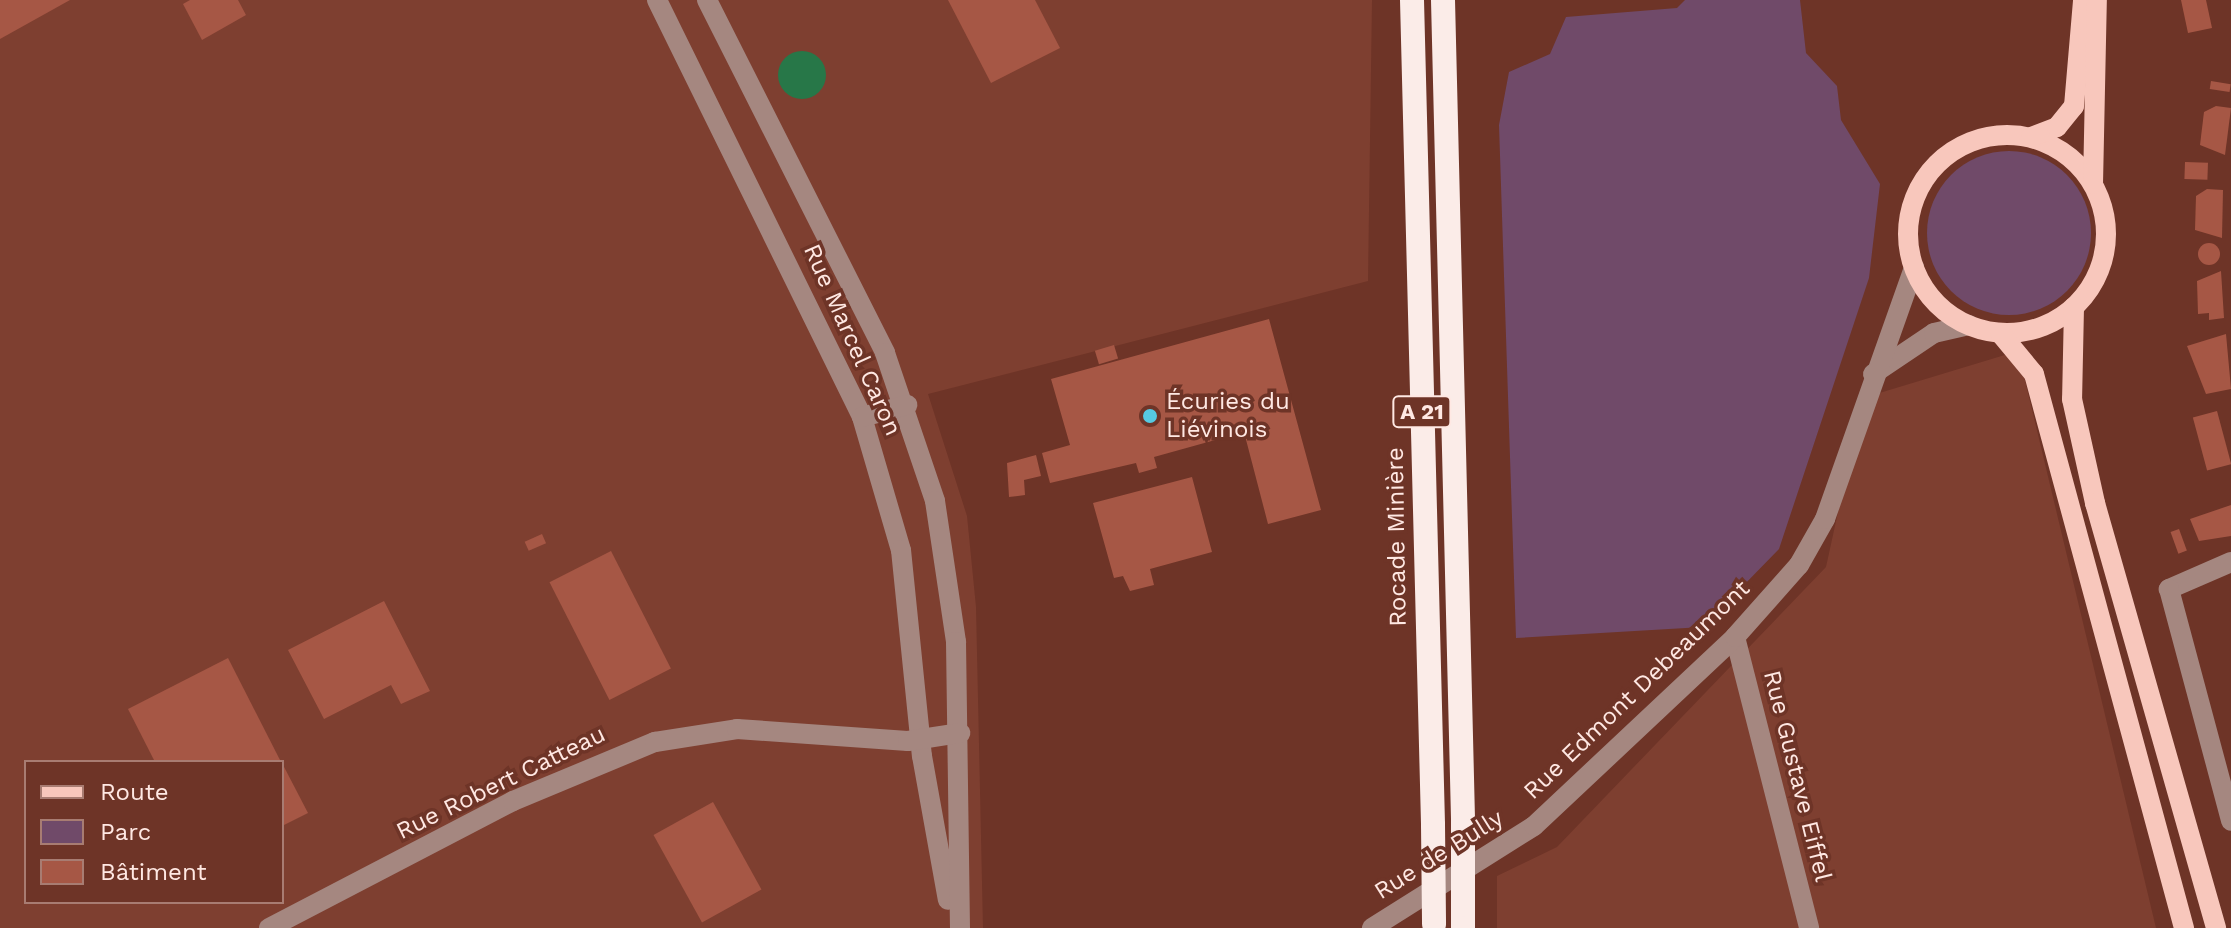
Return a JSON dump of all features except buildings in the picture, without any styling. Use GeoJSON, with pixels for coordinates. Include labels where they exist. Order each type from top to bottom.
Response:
{"type":"FeatureCollection","features":[{"type":"Feature","properties":{"kind":"highway","name":"Rocade Minière"},"geometry":{"type":"LineString","coordinates":[[1412,0],[1434,926]]}},
{"type":"Feature","properties":{"kind":"highway","name":"A 21"},"geometry":{"type":"LineString","coordinates":[[1443,0],[1463,917]]}},
{"type":"Feature","properties":{"kind":"main road"},"geometry":{"type":"LineString","coordinates":[[2083,0],[2074,106],[2057,127],[2031,137],[1984,137],[1928,174],[1909,217],[1914,267],[1935,302],[1969,325],[2000,333],[2039,327],[2074,307],[2091,286],[2106,236],[2093,184],[2097,0]]}},
{"type":"Feature","properties":{"kind":"main road"},"geometry":{"type":"LineString","coordinates":[[2031,137],[2055,147],[2093,184]]}},
{"type":"Feature","properties":{"kind":"main road"},"geometry":{"type":"LineString","coordinates":[[2074,307],[2072,399],[2092,488],[2216,928]]}},
{"type":"Feature","properties":{"kind":"main road"},"geometry":{"type":"LineString","coordinates":[[2000,333],[2034,374],[2184,928]]}},
{"type":"Feature","properties":{"kind":"street","name":"Rue Marcel Caron"},"geometry":{"type":"LineString","coordinates":[[657,0],[862,417],[901,550],[921,736],[949,904],[958,920]]}},
{"type":"Feature","properties":{"kind":"street","name":"Rue Marcel Caron"},"geometry":{"type":"LineString","coordinates":[[707,0],[907,405],[935,501],[960,733],[958,920]]}},
{"type":"Feature","properties":{"kind":"street","name":"Rue Edmont Debeaumont"},"geometry":{"type":"LineString","coordinates":[[1534,826],[1735,637],[1816,540],[1873,374],[1914,267]]}},
{"type":"Feature","properties":{"kind":"street"},"geometry":{"type":"LineString","coordinates":[[1873,374],[1934,333],[1969,325]]}},
{"type":"Feature","properties":{"kind":"street"},"geometry":{"type":"LineString","coordinates":[[862,417],[907,405]]}},
{"type":"Feature","properties":{"kind":"street"},"geometry":{"type":"LineString","coordinates":[[2231,562],[2169,589],[2231,821]]}},
{"type":"Feature","properties":{"kind":"street","name":"Rue Gustave Eiffel"},"geometry":{"type":"LineString","coordinates":[[1735,637],[1809,928]]}},
{"type":"Feature","properties":{"kind":"street","name":"Rue Robert Catteau"},"geometry":{"type":"LineString","coordinates":[[269,928],[513,801],[655,742],[737,729],[921,736],[960,733]]}},
{"type":"Feature","properties":{"kind":"street","name":"Rue de Bully"},"geometry":{"type":"LineString","coordinates":[[1372,928],[1534,826]]}},
{"type":"Feature","properties":{"kind":"shaded area"},"geometry":{"type":"Polygon","coordinates":[[[0,0],[1372,0],[1368,281],[928,394],[967,516],[976,607],[983,928],[0,928],[0,0]]]}},
{"type":"Feature","properties":{"kind":"shaded area"},"geometry":{"type":"Polygon","coordinates":[[[802,51],[819,58],[826,75],[819,92],[802,99],[785,92],[778,75],[785,58],[802,51]]]}},
{"type":"Feature","properties":{"kind":"shaded area"},"geometry":{"type":"Polygon","coordinates":[[[2018,351],[2156,928],[1497,928],[1497,876],[1557,847],[1826,567],[1863,398],[2018,351]]]}},
{"type":"Feature","properties":{"kind":"green space"},"geometry":{"type":"Polygon","coordinates":[[[1685,0],[1800,0],[1806,53],[1837,86],[1841,120],[1880,184],[1869,278],[1779,549],[1703,627],[1516,638],[1499,125],[1509,72],[1550,54],[1566,17],[1677,8],[1685,0]]]}},
{"type":"Feature","properties":{"kind":"green space"},"geometry":{"type":"Polygon","coordinates":[[[2009,151],[2040,157],[2067,175],[2085,202],[2091,233],[2085,264],[2067,291],[2040,309],[2009,315],[1978,309],[1951,291],[1933,264],[1927,233],[1933,202],[1951,175],[1978,157],[2009,151]]]}},
{"type":"Feature","properties":{"kind":"place","name":"Écuries du Liévinois"},"geometry":{"type":"Point","coordinates":[1150,416]}}]}
